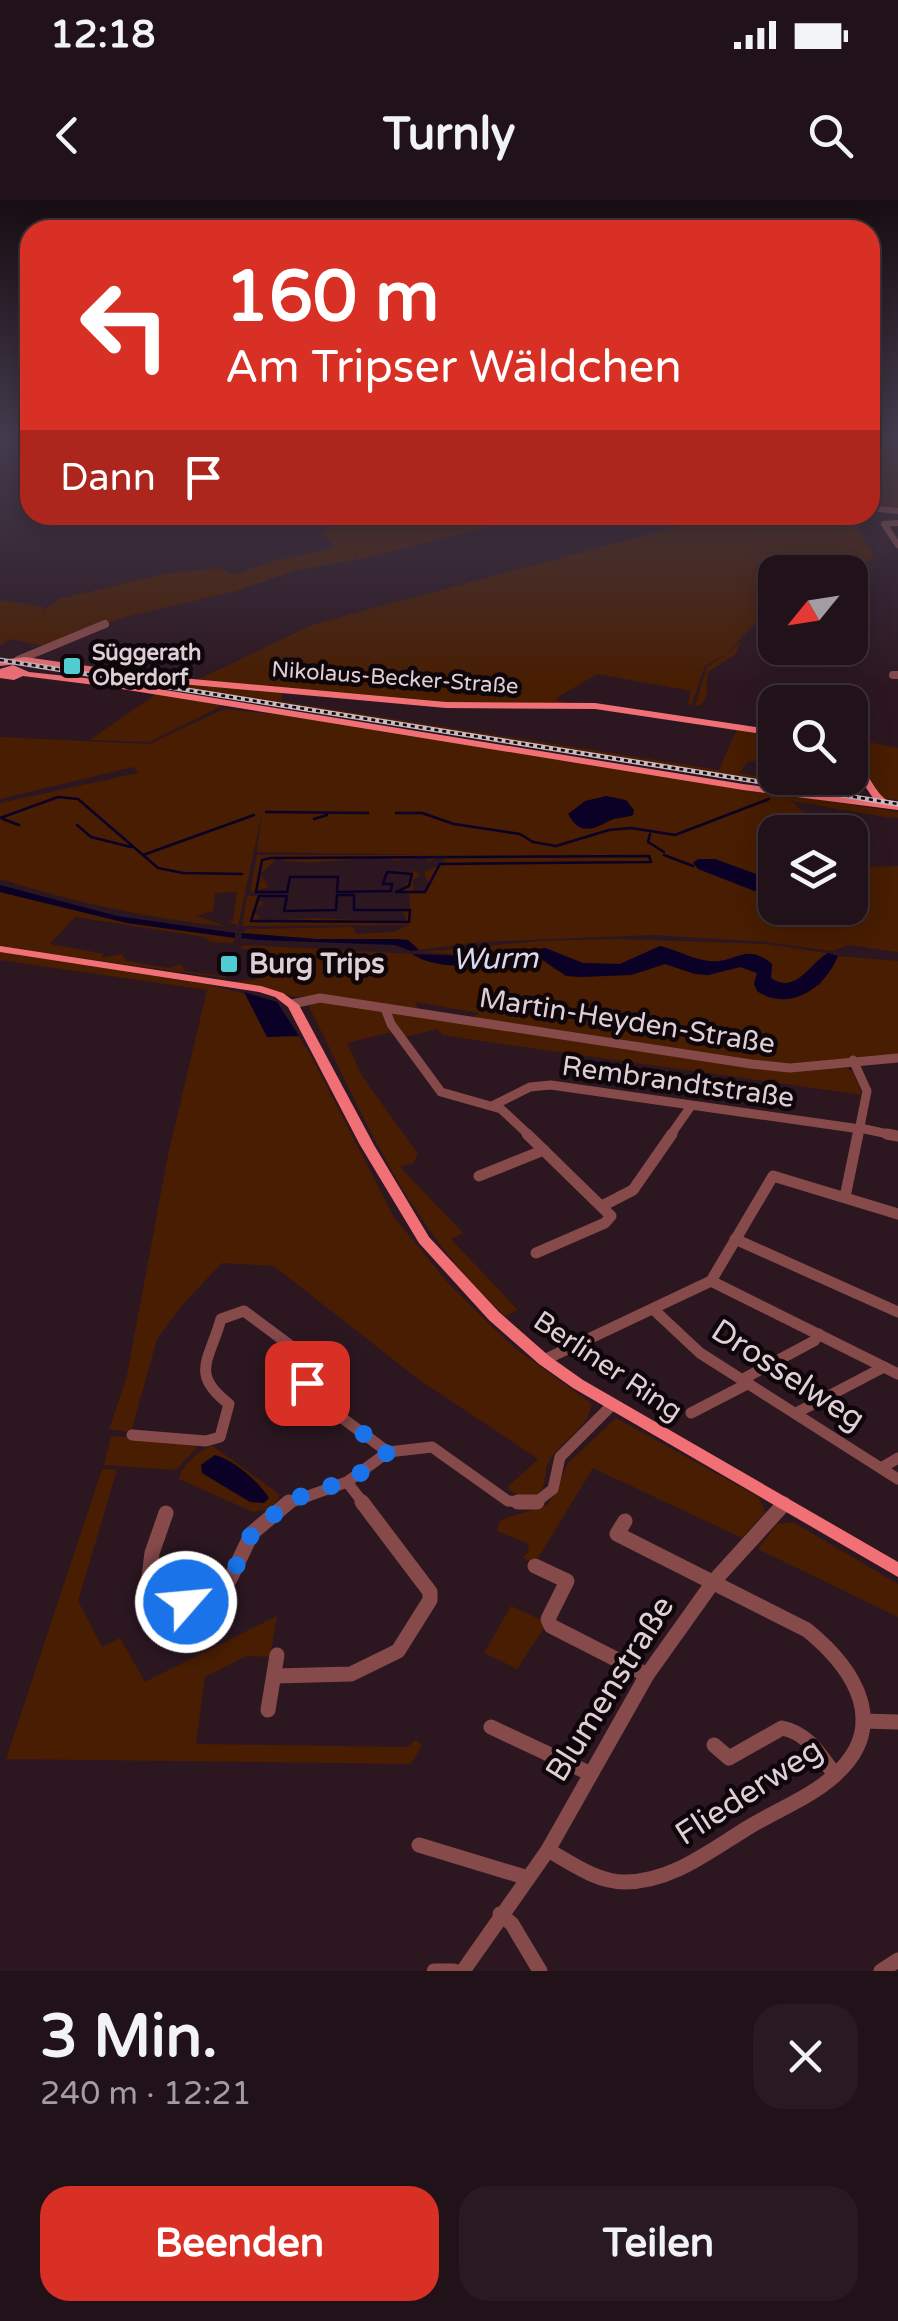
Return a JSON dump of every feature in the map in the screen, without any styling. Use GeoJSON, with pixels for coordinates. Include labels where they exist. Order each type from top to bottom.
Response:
{"type":"FeatureCollection","features":[{"type":"Feature","properties":{"kind":"main road","name":"Nikolaus-Becker-Straße"},"geometry":{"type":"LineString","coordinates":[[1,671],[18,660],[191,683],[458,706],[598,706],[758,730]]}},
{"type":"Feature","properties":{"kind":"main road"},"geometry":{"type":"LineString","coordinates":[[1,671],[90,680],[743,787],[898,807]]}},
{"type":"Feature","properties":{"kind":"main road"},"geometry":{"type":"LineString","coordinates":[[868,778],[884,804]]}},
{"type":"Feature","properties":{"kind":"main road"},"geometry":{"type":"LineString","coordinates":[[0,949],[262,989],[279,994],[292,1004]]}},
{"type":"Feature","properties":{"kind":"main road","name":"Berliner Ring"},"geometry":{"type":"LineString","coordinates":[[292,1004],[412,1224],[463,1286],[544,1360],[612,1405],[898,1570]]}},
{"type":"Feature","properties":{"kind":"street"},"geometry":{"type":"LineString","coordinates":[[882,522],[898,545]]}},
{"type":"Feature","properties":{"kind":"street"},"geometry":{"type":"LineString","coordinates":[[18,660],[58,640],[105,624]]}},
{"type":"Feature","properties":{"kind":"street","name":"Martin-Heyden-Straße"},"geometry":{"type":"LineString","coordinates":[[292,1004],[320,998],[790,1068],[898,1058]]}},
{"type":"Feature","properties":{"kind":"street"},"geometry":{"type":"LineString","coordinates":[[385,1008],[391,1024],[441,1092],[494,1105],[610,1211],[610,1220],[536,1253]]}},
{"type":"Feature","properties":{"kind":"street"},"geometry":{"type":"LineString","coordinates":[[846,1197],[867,1086],[854,1060]]}},
{"type":"Feature","properties":{"kind":"street","name":"Rembrandtstraße"},"geometry":{"type":"LineString","coordinates":[[494,1105],[530,1086],[552,1085],[898,1136]]}},
{"type":"Feature","properties":{"kind":"street"},"geometry":{"type":"LineString","coordinates":[[604,1205],[633,1190],[691,1106]]}},
{"type":"Feature","properties":{"kind":"street"},"geometry":{"type":"LineString","coordinates":[[479,1176],[544,1150]]}},
{"type":"Feature","properties":{"kind":"street"},"geometry":{"type":"LineString","coordinates":[[544,1360],[711,1281],[776,1174],[898,1214]]}},
{"type":"Feature","properties":{"kind":"street"},"geometry":{"type":"LineString","coordinates":[[735,1239],[898,1312]]}},
{"type":"Feature","properties":{"kind":"street"},"geometry":{"type":"LineString","coordinates":[[711,1281],[898,1374]]}},
{"type":"Feature","properties":{"kind":"street","name":"Drosselweg"},"geometry":{"type":"LineString","coordinates":[[653,1309],[700,1353],[898,1479]]}},
{"type":"Feature","properties":{"kind":"street"},"geometry":{"type":"LineString","coordinates":[[132,1436],[206,1441],[220,1437],[230,1404],[207,1386],[204,1376],[221,1319],[232,1312],[244,1312],[326,1372],[319,1387],[322,1403],[388,1452]]}},
{"type":"Feature","properties":{"kind":"street"},"geometry":{"type":"LineString","coordinates":[[691,1414],[818,1334]]}},
{"type":"Feature","properties":{"kind":"street"},"geometry":{"type":"LineString","coordinates":[[796,1414],[884,1366]]}},
{"type":"Feature","properties":{"kind":"street"},"geometry":{"type":"LineString","coordinates":[[166,1513],[148,1577],[164,1595],[186,1602],[230,1579],[252,1533],[291,1500],[305,1492],[347,1482],[388,1452],[432,1447],[508,1501],[536,1503],[552,1488],[560,1456],[612,1405]]}},
{"type":"Feature","properties":{"kind":"street"},"geometry":{"type":"LineString","coordinates":[[881,1468],[898,1458]]}},
{"type":"Feature","properties":{"kind":"street"},"geometry":{"type":"LineString","coordinates":[[276,1676],[346,1677],[398,1650],[430,1600],[430,1592],[347,1482]]}},
{"type":"Feature","properties":{"kind":"street","name":"Blumenstraße"},"geometry":{"type":"LineString","coordinates":[[463,1971],[548,1850],[646,1675],[714,1581],[784,1504]]}},
{"type":"Feature","properties":{"kind":"street"},"geometry":{"type":"LineString","coordinates":[[625,1520],[617,1534],[714,1581],[828,1645],[852,1674],[860,1691],[863,1721],[898,1722]]}},
{"type":"Feature","properties":{"kind":"street"},"geometry":{"type":"LineString","coordinates":[[535,1566],[567,1581],[548,1619],[551,1626],[646,1675]]}},
{"type":"Feature","properties":{"kind":"street"},"geometry":{"type":"LineString","coordinates":[[268,1710],[277,1655]]}},
{"type":"Feature","properties":{"kind":"street","name":"Fliederweg"},"geometry":{"type":"LineString","coordinates":[[548,1850],[621,1883],[661,1878],[836,1775],[856,1748],[863,1721]]}},
{"type":"Feature","properties":{"kind":"street"},"geometry":{"type":"LineString","coordinates":[[491,1727],[591,1774]]}},
{"type":"Feature","properties":{"kind":"street"},"geometry":{"type":"LineString","coordinates":[[714,1745],[729,1758],[782,1728],[790,1728],[803,1736],[836,1775]]}},
{"type":"Feature","properties":{"kind":"street"},"geometry":{"type":"LineString","coordinates":[[420,1845],[444,1858],[513,1869],[528,1878]]}},
{"type":"Feature","properties":{"kind":"street"},"geometry":{"type":"LineString","coordinates":[[500,1914],[512,1924],[540,1971]]}},
{"type":"Feature","properties":{"kind":"street"},"geometry":{"type":"LineString","coordinates":[[881,1971],[898,1960]]}},
{"type":"Feature","properties":{"kind":"street"},"geometry":{"type":"LineString","coordinates":[[434,1971],[454,1971]]}},
{"type":"Feature","properties":{"kind":"shaded area"},"geometry":{"type":"Polygon","coordinates":[[[334,525],[498,525],[354,560],[366,539],[352,560],[297,570],[236,591],[125,617],[43,646],[10,639],[0,646],[0,600],[44,607],[43,611],[59,599],[165,574],[219,568],[234,575],[273,561],[332,549],[334,544],[319,533],[334,525]]]}},
{"type":"Feature","properties":{"kind":"shaded area"},"geometry":{"type":"Polygon","coordinates":[[[684,525],[856,525],[874,557],[868,562],[868,555],[758,555],[758,621],[725,655],[705,666],[691,706],[691,691],[597,674],[555,699],[569,704],[451,704],[284,692],[280,701],[719,770],[738,727],[758,731],[758,761],[747,762],[740,773],[758,776],[758,780],[19,661],[193,682],[314,624],[684,525]]]}},
{"type":"Feature","properties":{"kind":"shaded area"},"geometry":{"type":"Polygon","coordinates":[[[741,641],[736,654],[708,672],[706,698],[695,706],[707,667],[741,641]]]}},
{"type":"Feature","properties":{"kind":"shaded area"},"geometry":{"type":"Polygon","coordinates":[[[156,694],[222,706],[149,742],[90,740],[156,694]]]}},
{"type":"Feature","properties":{"kind":"shaded area"},"geometry":{"type":"Polygon","coordinates":[[[224,709],[758,790],[758,795],[790,795],[898,812],[898,818],[885,817],[791,801],[808,815],[758,815],[758,925],[868,925],[868,867],[898,866],[898,952],[849,945],[832,951],[767,942],[653,935],[479,942],[419,950],[408,940],[242,933],[248,929],[353,927],[356,934],[394,932],[409,925],[242,926],[247,896],[259,896],[255,899],[264,903],[252,912],[259,916],[258,923],[314,918],[404,922],[402,910],[410,910],[410,894],[401,892],[412,875],[408,872],[420,875],[413,880],[413,892],[425,892],[429,887],[424,872],[445,863],[442,857],[428,861],[425,857],[393,861],[388,857],[315,862],[278,858],[260,874],[269,887],[250,893],[257,855],[442,855],[257,852],[262,813],[238,926],[227,921],[233,921],[237,892],[215,893],[213,911],[197,916],[226,926],[112,909],[0,879],[0,803],[138,773],[134,767],[0,799],[0,737],[149,744],[224,709]]]}},
{"type":"Feature","properties":{"kind":"shaded area"},"geometry":{"type":"Polygon","coordinates":[[[868,742],[898,748],[898,800],[880,798],[868,774],[868,742]]]}},
{"type":"Feature","properties":{"kind":"shaded area"},"geometry":{"type":"Polygon","coordinates":[[[0,892],[127,923],[235,938],[233,943],[211,942],[203,937],[75,917],[50,944],[104,954],[101,958],[122,954],[126,961],[169,968],[181,964],[185,971],[222,976],[225,969],[215,961],[230,958],[225,978],[0,947],[0,892]]]}},
{"type":"Feature","properties":{"kind":"shaded area"},"geometry":{"type":"Polygon","coordinates":[[[616,939],[766,944],[828,953],[795,981],[780,983],[771,978],[772,964],[764,958],[749,955],[709,961],[660,946],[620,964],[583,963],[545,948],[494,957],[422,952],[540,941],[616,939]]]}},
{"type":"Feature","properties":{"kind":"shaded area"},"geometry":{"type":"Polygon","coordinates":[[[244,945],[412,954],[444,964],[486,966],[540,958],[556,970],[598,974],[631,975],[665,964],[708,975],[740,967],[757,973],[754,984],[820,985],[838,956],[898,961],[898,1055],[800,1064],[751,1062],[472,1018],[479,1013],[415,1002],[419,1010],[327,995],[296,997],[232,981],[255,980],[262,950],[239,949],[244,945]]]}},
{"type":"Feature","properties":{"kind":"shaded area"},"geometry":{"type":"Polygon","coordinates":[[[0,950],[210,985],[273,1001],[309,1052],[394,1217],[449,1284],[488,1323],[516,1349],[591,1403],[585,1421],[551,1458],[539,1493],[525,1497],[507,1488],[538,1459],[418,1379],[274,1266],[222,1263],[157,1339],[131,1432],[109,1429],[126,1380],[168,1155],[207,990],[0,960],[0,950]]]}},
{"type":"Feature","properties":{"kind":"shaded area"},"geometry":{"type":"Polygon","coordinates":[[[324,1002],[746,1066],[842,1067],[853,1071],[862,1095],[461,1038],[443,1035],[437,1029],[405,1037],[400,1030],[347,1043],[362,1076],[418,1154],[413,1163],[400,1167],[463,1233],[451,1239],[518,1310],[505,1316],[441,1245],[392,1171],[308,1005],[324,1002]]]}},
{"type":"Feature","properties":{"kind":"shaded area"},"geometry":{"type":"Polygon","coordinates":[[[616,1418],[759,1497],[765,1512],[742,1538],[593,1468],[535,1563],[522,1558],[529,1551],[527,1543],[497,1531],[500,1520],[548,1505],[568,1463],[616,1418]]]}},
{"type":"Feature","properties":{"kind":"shaded area"},"geometry":{"type":"Polygon","coordinates":[[[111,1436],[197,1447],[176,1470],[104,1465],[111,1436]]]}},
{"type":"Feature","properties":{"kind":"shaded area"},"geometry":{"type":"Polygon","coordinates":[[[213,1446],[279,1494],[278,1500],[266,1510],[253,1512],[179,1479],[192,1458],[213,1446]]]}},
{"type":"Feature","properties":{"kind":"shaded area"},"geometry":{"type":"Polygon","coordinates":[[[102,1469],[117,1470],[78,1601],[102,1647],[120,1638],[145,1682],[277,1616],[270,1657],[246,1656],[205,1677],[196,1744],[407,1747],[416,1740],[422,1745],[411,1764],[6,1759],[102,1469]]]}},
{"type":"Feature","properties":{"kind":"shaded area"},"geometry":{"type":"Polygon","coordinates":[[[793,1522],[898,1584],[898,1617],[758,1549],[777,1524],[793,1522]]]}},
{"type":"Feature","properties":{"kind":"shaded area"},"geometry":{"type":"Polygon","coordinates":[[[511,1606],[541,1620],[544,1628],[517,1669],[484,1653],[511,1606]]]}},
{"type":"Feature","properties":{"kind":"water"},"geometry":{"type":"Polygon","coordinates":[[[606,796],[626,800],[634,810],[633,815],[587,829],[572,821],[568,814],[585,801],[606,796]]]}},
{"type":"Feature","properties":{"kind":"water"},"geometry":{"type":"Polygon","coordinates":[[[698,859],[715,859],[758,875],[758,892],[698,869],[693,863],[698,859]]]}},
{"type":"Feature","properties":{"kind":"water"},"geometry":{"type":"Polygon","coordinates":[[[0,885],[117,916],[235,933],[235,938],[127,923],[0,892],[0,885]]]}},
{"type":"Feature","properties":{"kind":"water"},"geometry":{"type":"Polygon","coordinates":[[[242,933],[408,940],[419,950],[395,945],[258,940],[241,938],[242,933]]]}},
{"type":"Feature","properties":{"kind":"water","name":"Wurm"},"geometry":{"type":"Polygon","coordinates":[[[660,946],[709,961],[755,954],[772,964],[771,978],[788,983],[828,953],[838,956],[815,987],[794,998],[782,999],[757,991],[757,973],[740,967],[708,975],[665,964],[631,975],[581,977],[566,976],[540,958],[457,966],[412,954],[494,957],[545,948],[583,963],[620,964],[660,946]]]}},
{"type":"Feature","properties":{"kind":"water"},"geometry":{"type":"Polygon","coordinates":[[[244,992],[277,1002],[299,1036],[267,1037],[244,992]]]}},
{"type":"Feature","properties":{"kind":"water"},"geometry":{"type":"Polygon","coordinates":[[[215,1455],[245,1472],[269,1498],[264,1503],[250,1502],[202,1473],[201,1465],[215,1455]]]}},
{"type":"Feature","properties":{"kind":"waterway"},"geometry":{"type":"LineString","coordinates":[[0,818],[58,797],[78,799],[158,868],[183,873],[242,874]]}},
{"type":"Feature","properties":{"kind":"waterway"},"geometry":{"type":"LineString","coordinates":[[396,813],[422,813],[454,824],[520,834],[533,842],[556,846],[609,830],[631,828],[675,835],[769,799]]}},
{"type":"Feature","properties":{"kind":"waterway"},"geometry":{"type":"LineString","coordinates":[[266,812],[368,813]]}},
{"type":"Feature","properties":{"kind":"waterway"},"geometry":{"type":"LineString","coordinates":[[143,855],[254,815]]}},
{"type":"Feature","properties":{"kind":"waterway"},"geometry":{"type":"LineString","coordinates":[[314,819],[327,815]]}},
{"type":"Feature","properties":{"kind":"waterway"},"geometry":{"type":"LineString","coordinates":[[3,819],[19,825]]}},
{"type":"Feature","properties":{"kind":"waterway"},"geometry":{"type":"LineString","coordinates":[[77,825],[91,837],[131,847]]}},
{"type":"Feature","properties":{"kind":"waterway"},"geometry":{"type":"LineString","coordinates":[[650,834],[648,842],[664,852]]}},
{"type":"Feature","properties":{"kind":"waterway"},"geometry":{"type":"LineString","coordinates":[[664,855],[693,866]]}},
{"type":"Feature","properties":{"kind":"waterway"},"geometry":{"type":"LineString","coordinates":[[649,856],[651,862],[440,864],[425,892],[396,892],[409,886],[412,874],[387,872],[383,884],[392,884],[391,891],[337,892],[338,877],[290,877],[287,892],[256,892],[262,860],[271,858],[649,856]]}},
{"type":"Feature","properties":{"kind":"waterway"},"geometry":{"type":"LineString","coordinates":[[337,895],[354,895],[354,910],[410,910],[409,922],[251,921],[259,896],[287,896],[284,911],[336,910],[337,895]]}},
{"type":"Feature","properties":{"kind":"railway"},"geometry":{"type":"LineString","coordinates":[[0,660],[898,804]]}},
{"type":"Feature","properties":{"kind":"place","name":"Süggerath Oberdorf"},"geometry":{"type":"Point","coordinates":[72,666]}},
{"type":"Feature","properties":{"kind":"place","name":"Burg Trips"},"geometry":{"type":"Point","coordinates":[229,964]}},
{"type":"Feature","properties":{"kind":"route"},"geometry":{"type":"LineString","coordinates":[[186,1602],[230,1579],[252,1533],[291,1500],[305,1492],[347,1482],[388,1452],[322,1403],[307,1390],[307,1383]]}}]}
